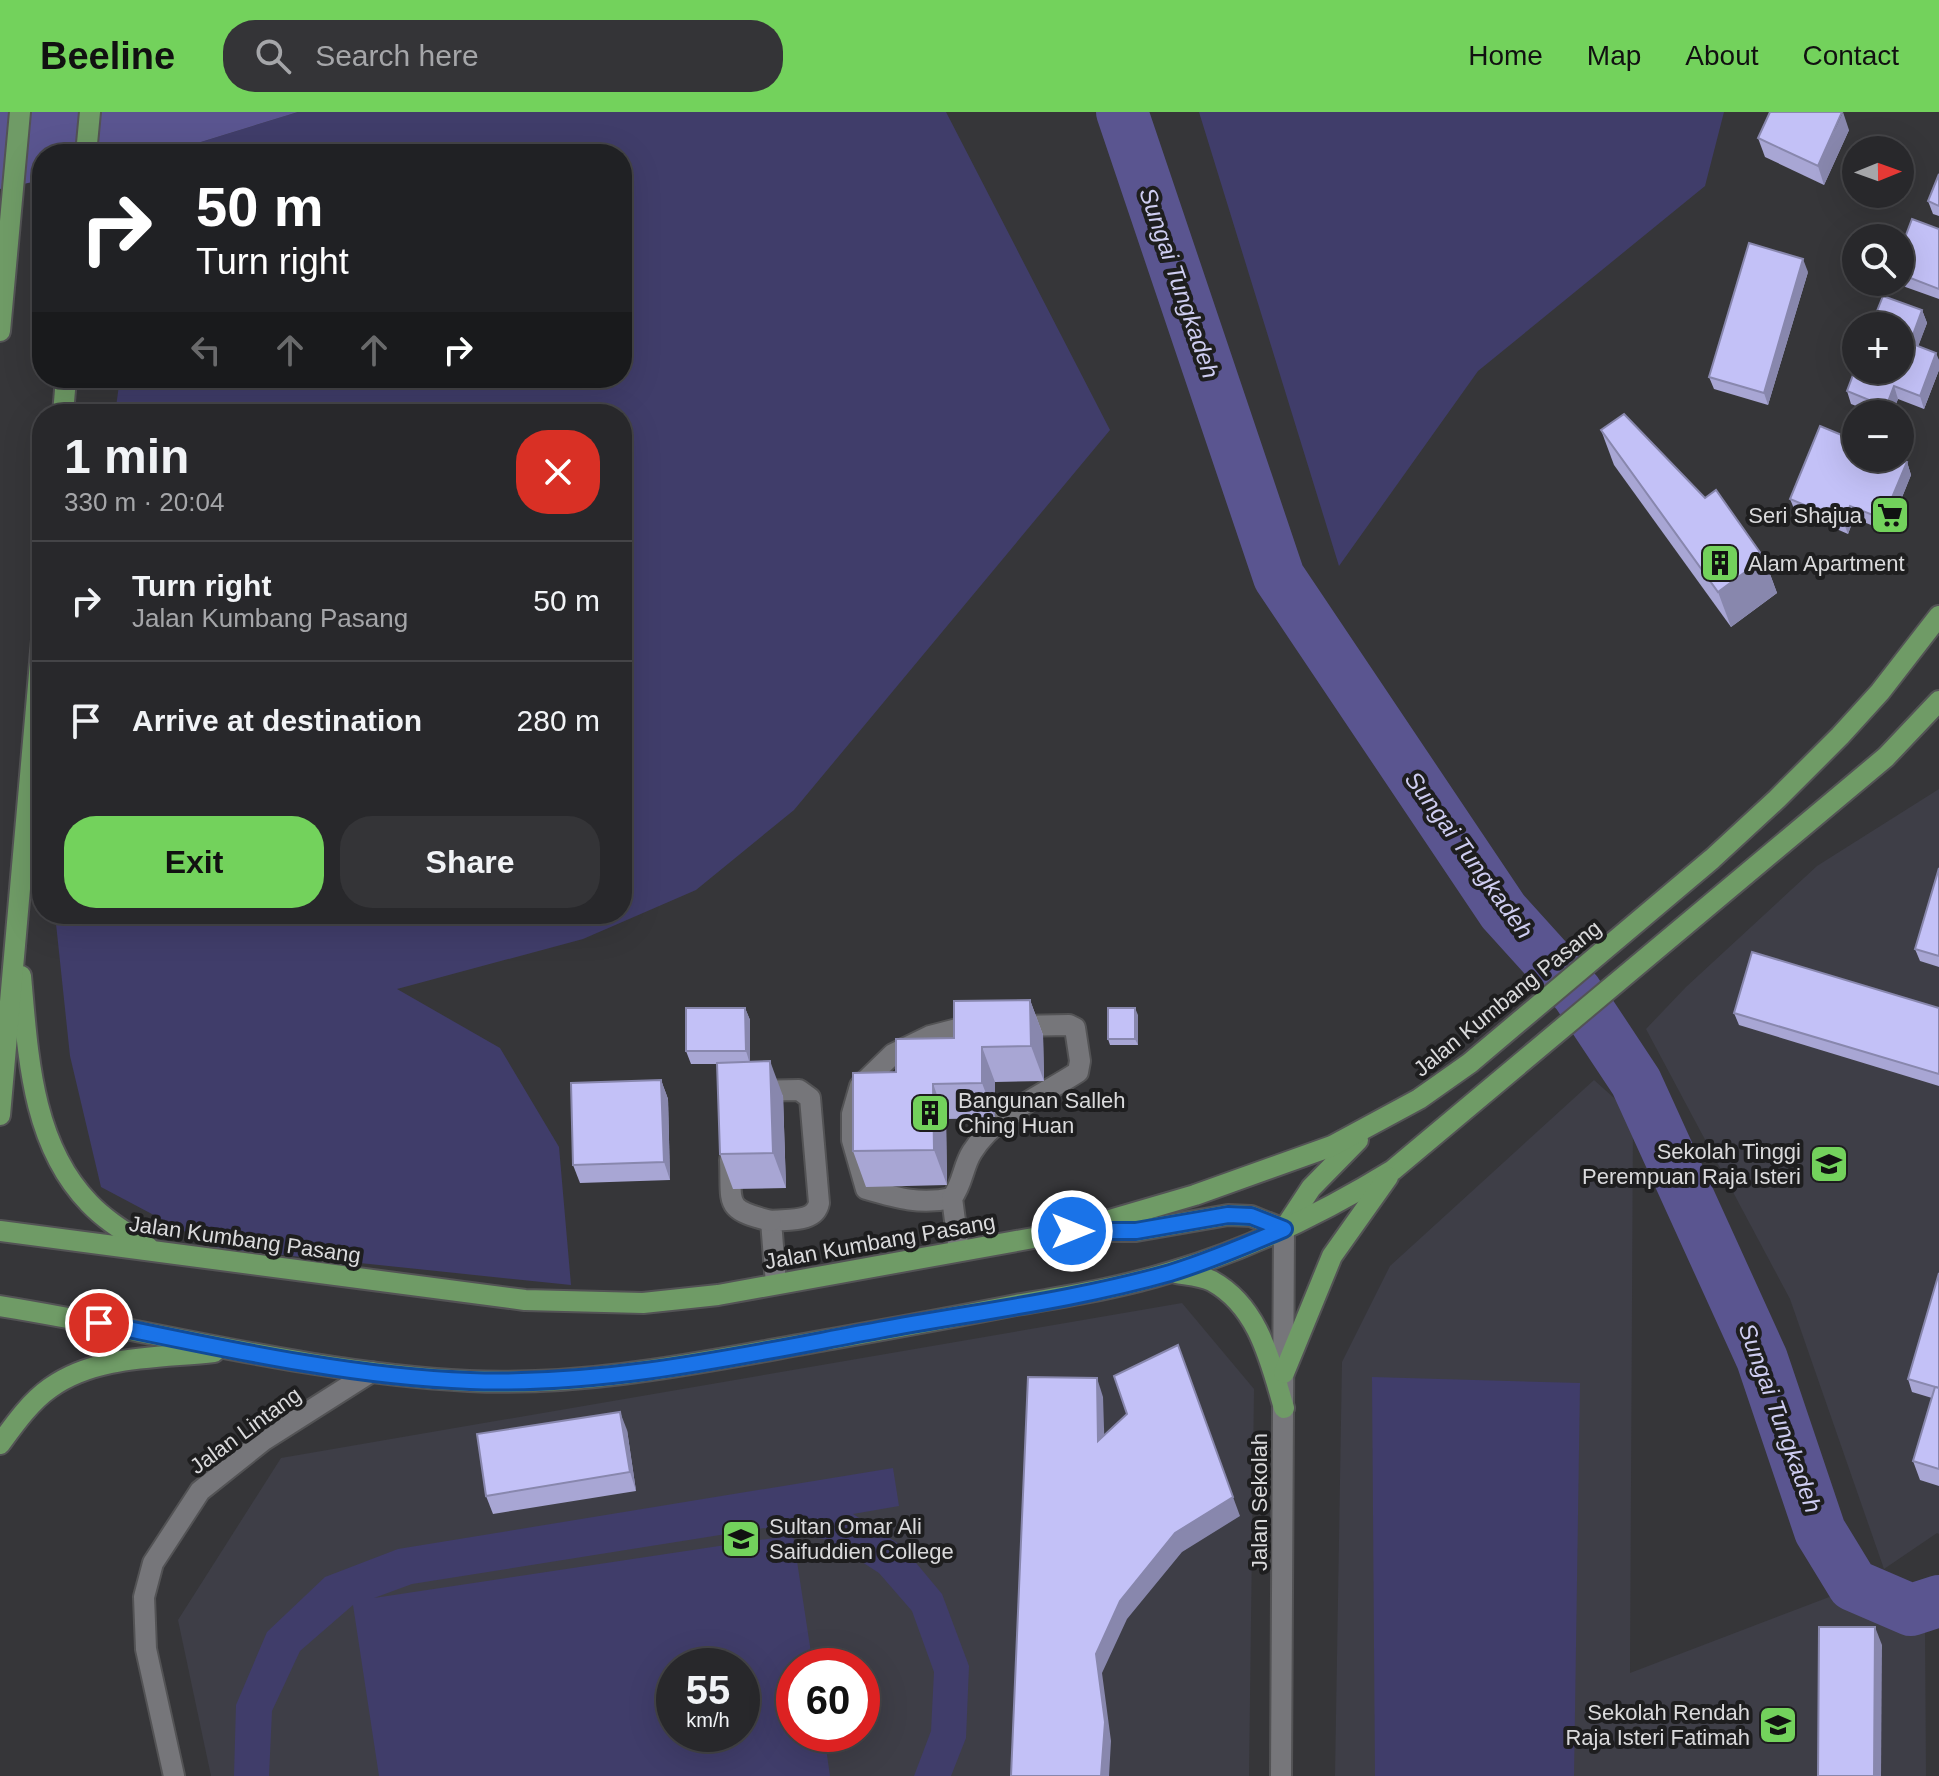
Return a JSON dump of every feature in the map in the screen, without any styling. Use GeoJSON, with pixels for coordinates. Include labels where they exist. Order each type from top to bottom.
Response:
{"type":"FeatureCollection","features":[{"type":"Feature","properties":{"kind":"main road"},"geometry":{"type":"LineString","coordinates":[[0,331],[20,112]]}},
{"type":"Feature","properties":{"kind":"main road"},"geometry":{"type":"LineString","coordinates":[[87,144],[90,112]]}},
{"type":"Feature","properties":{"kind":"main road","name":"Jalan Kumbang Pasang"},"geometry":{"type":"LineString","coordinates":[[0,1231],[525,1300],[583,1303],[658,1301],[718,1295],[1072,1231],[1195,1195],[1332,1146],[1419,1099],[1470,1063],[1712,859],[1840,736],[1880,692],[1939,616]]}},
{"type":"Feature","properties":{"kind":"main road"},"geometry":{"type":"LineString","coordinates":[[0,1306],[371,1372],[468,1381],[546,1382],[694,1364],[1102,1290],[1171,1272],[1223,1255],[1284,1229],[1346,1199],[1393,1170],[1886,757],[1935,710]]}},
{"type":"Feature","properties":{"kind":"main road"},"geometry":{"type":"LineString","coordinates":[[0,1115],[8,915],[32,721]]}},
{"type":"Feature","properties":{"kind":"main road"},"geometry":{"type":"LineString","coordinates":[[8,915],[38,1111],[65,1172],[87,1201],[111,1223],[154,1251]]}},
{"type":"Feature","properties":{"kind":"main road"},"geometry":{"type":"LineString","coordinates":[[1284,1229],[1311,1188],[1342,1154],[1375,1125]]}},
{"type":"Feature","properties":{"kind":"main road"},"geometry":{"type":"LineString","coordinates":[[1284,1373],[1332,1256],[1393,1170]]}},
{"type":"Feature","properties":{"kind":"main road"},"geometry":{"type":"LineString","coordinates":[[1072,1231],[1136,1231],[1228,1215],[1251,1216],[1284,1229]]}},
{"type":"Feature","properties":{"kind":"main road"},"geometry":{"type":"LineString","coordinates":[[1171,1272],[1210,1279],[1234,1298],[1253,1321],[1268,1354],[1284,1408]]}},
{"type":"Feature","properties":{"kind":"main road"},"geometry":{"type":"LineString","coordinates":[[0,1444],[21,1415],[49,1388],[86,1368],[234,1350]]}},
{"type":"Feature","properties":{"kind":"street"},"geometry":{"type":"LineString","coordinates":[[952,1198],[935,1202],[908,1202],[864,1187],[852,1140],[852,1114],[860,1086],[893,1054],[930,1036],[961,1028],[1069,1025],[1075,1028],[1080,1061],[1078,1072],[1013,1112],[987,1132],[970,1154],[961,1185],[952,1198],[959,1251]]}},
{"type":"Feature","properties":{"kind":"street"},"geometry":{"type":"LineString","coordinates":[[729,1143],[731,1202],[741,1213],[771,1221],[811,1217],[818,1211],[810,1098],[799,1090],[735,1091]]}},
{"type":"Feature","properties":{"kind":"street"},"geometry":{"type":"LineString","coordinates":[[771,1221],[776,1284]]}},
{"type":"Feature","properties":{"kind":"street","name":"Jalan Sekolah"},"geometry":{"type":"LineString","coordinates":[[1281,1776],[1284,1229]]}},
{"type":"Feature","properties":{"kind":"street","name":"Jalan Lintang"},"geometry":{"type":"LineString","coordinates":[[174,1776],[146,1649],[144,1597],[153,1563],[200,1491],[264,1440],[371,1372]]}},
{"type":"Feature","properties":{"kind":"shaded area"},"geometry":{"type":"Polygon","coordinates":[[[0,112],[298,112],[194,144],[32,144],[32,182],[0,189],[0,112]]]}},
{"type":"Feature","properties":{"kind":"shaded area"},"geometry":{"type":"Polygon","coordinates":[[[298,112],[946,112],[1110,430],[794,810],[696,890],[632,918],[632,404],[116,404],[119,388],[632,388],[632,144],[194,144],[298,112]]]}},
{"type":"Feature","properties":{"kind":"shaded area"},"geometry":{"type":"Polygon","coordinates":[[[1199,112],[1724,112],[1705,186],[1478,371],[1339,566],[1199,112]]]}},
{"type":"Feature","properties":{"kind":"shaded area","name":"Sekolah Tinggi Perempuan Raja Isteri"},"geometry":{"type":"Polygon","coordinates":[[[1939,789],[1939,1534],[1884,1569],[1790,1299],[1646,1029],[1686,987],[1817,866],[1939,789]]]}},
{"type":"Feature","properties":{"kind":"shaded area"},"geometry":{"type":"Polygon","coordinates":[[[56,924],[618,924],[583,939],[397,989],[500,1048],[559,1147],[571,1285],[216,1248],[101,1187],[70,1056],[56,924]]]}},
{"type":"Feature","properties":{"kind":"shaded area"},"geometry":{"type":"Polygon","coordinates":[[[1594,1080],[1633,1115],[1630,1673],[1845,1591],[1925,1628],[1926,1776],[1335,1776],[1342,1362],[1390,1266],[1594,1080]]]}},
{"type":"Feature","properties":{"kind":"shaded area","name":"Sultan Omar Ali Saifuddien College"},"geometry":{"type":"Polygon","coordinates":[[[1182,1303],[1254,1389],[1249,1776],[211,1776],[178,1620],[281,1458],[1182,1303]]]}},
{"type":"Feature","properties":{"kind":"shaded area"},"geometry":{"type":"Polygon","coordinates":[[[1372,1377],[1580,1383],[1574,1776],[1375,1776],[1372,1377]]]}},
{"type":"Feature","properties":{"kind":"shaded area"},"geometry":{"type":"Polygon","coordinates":[[[893,1468],[899,1506],[853,1514],[902,1546],[942,1594],[969,1666],[966,1738],[951,1776],[914,1776],[931,1731],[934,1672],[912,1611],[879,1573],[828,1540],[764,1528],[412,1584],[374,1598],[793,1535],[810,1648],[776,1648],[776,1752],[827,1752],[830,1776],[379,1776],[353,1605],[300,1651],[272,1711],[269,1776],[234,1776],[236,1705],[267,1632],[325,1577],[398,1549],[893,1468]]]}},
{"type":"Feature","properties":{"kind":"building"},"geometry":{"type":"Polygon","coordinates":[[[1770,112],[1842,112],[1818,166],[1758,138],[1770,112]]]}},
{"type":"Feature","properties":{"kind":"building"},"geometry":{"type":"Polygon","coordinates":[[[1939,174],[1939,206],[1928,201],[1939,174]]]}},
{"type":"Feature","properties":{"kind":"building"},"geometry":{"type":"Polygon","coordinates":[[[1912,219],[1939,229],[1939,289],[1914,279],[1914,224],[1910,224],[1912,219]]]}},
{"type":"Feature","properties":{"kind":"building"},"geometry":{"type":"Polygon","coordinates":[[[1749,243],[1803,259],[1764,393],[1709,377],[1749,243]]]}},
{"type":"Feature","properties":{"kind":"building"},"geometry":{"type":"Polygon","coordinates":[[[1883,296],[1922,310],[1914,332],[1914,312],[1877,312],[1883,296]]]}},
{"type":"Feature","properties":{"kind":"building"},"geometry":{"type":"Polygon","coordinates":[[[1914,345],[1936,353],[1920,396],[1894,386],[1889,400],[1869,400],[1847,391],[1850,384],[1914,384],[1914,345]]]}},
{"type":"Feature","properties":{"kind":"building"},"geometry":{"type":"Polygon","coordinates":[[[1624,414],[1705,498],[1716,490],[1764,558],[1718,592],[1601,430],[1624,414]]]}},
{"type":"Feature","properties":{"kind":"building"},"geometry":{"type":"Polygon","coordinates":[[[1820,426],[1842,435],[1842,472],[1903,472],[1883,519],[1850,506],[1843,521],[1790,499],[1820,426]]]}},
{"type":"Feature","properties":{"kind":"building"},"geometry":{"type":"Polygon","coordinates":[[[1939,868],[1939,956],[1915,949],[1939,868]]]}},
{"type":"Feature","properties":{"kind":"building"},"geometry":{"type":"Polygon","coordinates":[[[1752,952],[1939,1008],[1939,1074],[1734,1013],[1752,952]]]}},
{"type":"Feature","properties":{"kind":"building"},"geometry":{"type":"Polygon","coordinates":[[[1030,1000],[1031,1046],[982,1047],[982,1083],[933,1084],[934,1150],[853,1151],[853,1073],[896,1072],[896,1039],[954,1038],[954,1001],[1030,1000]]]}},
{"type":"Feature","properties":{"kind":"building"},"geometry":{"type":"Polygon","coordinates":[[[686,1008],[745,1008],[746,1051],[686,1051],[686,1008]]]}},
{"type":"Feature","properties":{"kind":"building"},"geometry":{"type":"Polygon","coordinates":[[[1108,1008],[1135,1008],[1135,1039],[1108,1039],[1108,1008]]]}},
{"type":"Feature","properties":{"kind":"building"},"geometry":{"type":"Polygon","coordinates":[[[770,1061],[773,1153],[720,1154],[717,1063],[770,1061]]]}},
{"type":"Feature","properties":{"kind":"building"},"geometry":{"type":"Polygon","coordinates":[[[661,1080],[664,1162],[573,1165],[571,1083],[661,1080]]]}},
{"type":"Feature","properties":{"kind":"building"},"geometry":{"type":"Polygon","coordinates":[[[1939,1273],[1939,1388],[1908,1379],[1939,1273]]]}},
{"type":"Feature","properties":{"kind":"building"},"geometry":{"type":"Polygon","coordinates":[[[1178,1345],[1233,1497],[1175,1533],[1120,1601],[1096,1654],[1105,1722],[1101,1776],[1011,1776],[1028,1377],[1097,1378],[1098,1441],[1127,1414],[1114,1376],[1178,1345]]]}},
{"type":"Feature","properties":{"kind":"building"},"geometry":{"type":"Polygon","coordinates":[[[1935,1387],[1939,1388],[1939,1469],[1913,1461],[1935,1387]]]}},
{"type":"Feature","properties":{"kind":"building"},"geometry":{"type":"Polygon","coordinates":[[[620,1412],[630,1472],[486,1496],[477,1434],[620,1412]]]}},
{"type":"Feature","properties":{"kind":"building"},"geometry":{"type":"Polygon","coordinates":[[[1819,1627],[1875,1627],[1874,1776],[1818,1776],[1819,1627]]]}},
{"type":"Feature","properties":{"kind":"waterway","name":"Sungai Tungkadeh"},"geometry":{"type":"LineString","coordinates":[[1122,112],[1279,577],[1503,911],[1577,993],[1636,1082],[1762,1359],[1820,1531],[1853,1585],[1911,1610],[1939,1601]]}},
{"type":"Feature","properties":{"kind":"place","name":"Seri Shajua"},"geometry":{"type":"Point","coordinates":[1890,515]}},
{"type":"Feature","properties":{"kind":"place","name":"Alam Apartment"},"geometry":{"type":"Point","coordinates":[1720,563]}},
{"type":"Feature","properties":{"kind":"place","name":"Bangunan Salleh Ching Huan"},"geometry":{"type":"Point","coordinates":[930,1113]}},
{"type":"Feature","properties":{"kind":"place","name":"Sekolah Tinggi Perempuan Raja Isteri"},"geometry":{"type":"Point","coordinates":[1829,1164]}},
{"type":"Feature","properties":{"kind":"place","name":"Sultan Omar Ali Saifuddien College"},"geometry":{"type":"Point","coordinates":[741,1539]}},
{"type":"Feature","properties":{"kind":"place","name":"Sekolah Rendah Raja Isteri Fatimah"},"geometry":{"type":"Point","coordinates":[1778,1725]}},
{"type":"Feature","properties":{"kind":"route"},"geometry":{"type":"LineString","coordinates":[[99,1323],[234,1350],[371,1372],[468,1381],[546,1382],[694,1364],[1102,1290],[1223,1255],[1284,1229],[1251,1216],[1228,1215],[1136,1231],[1072,1231]]}}]}
